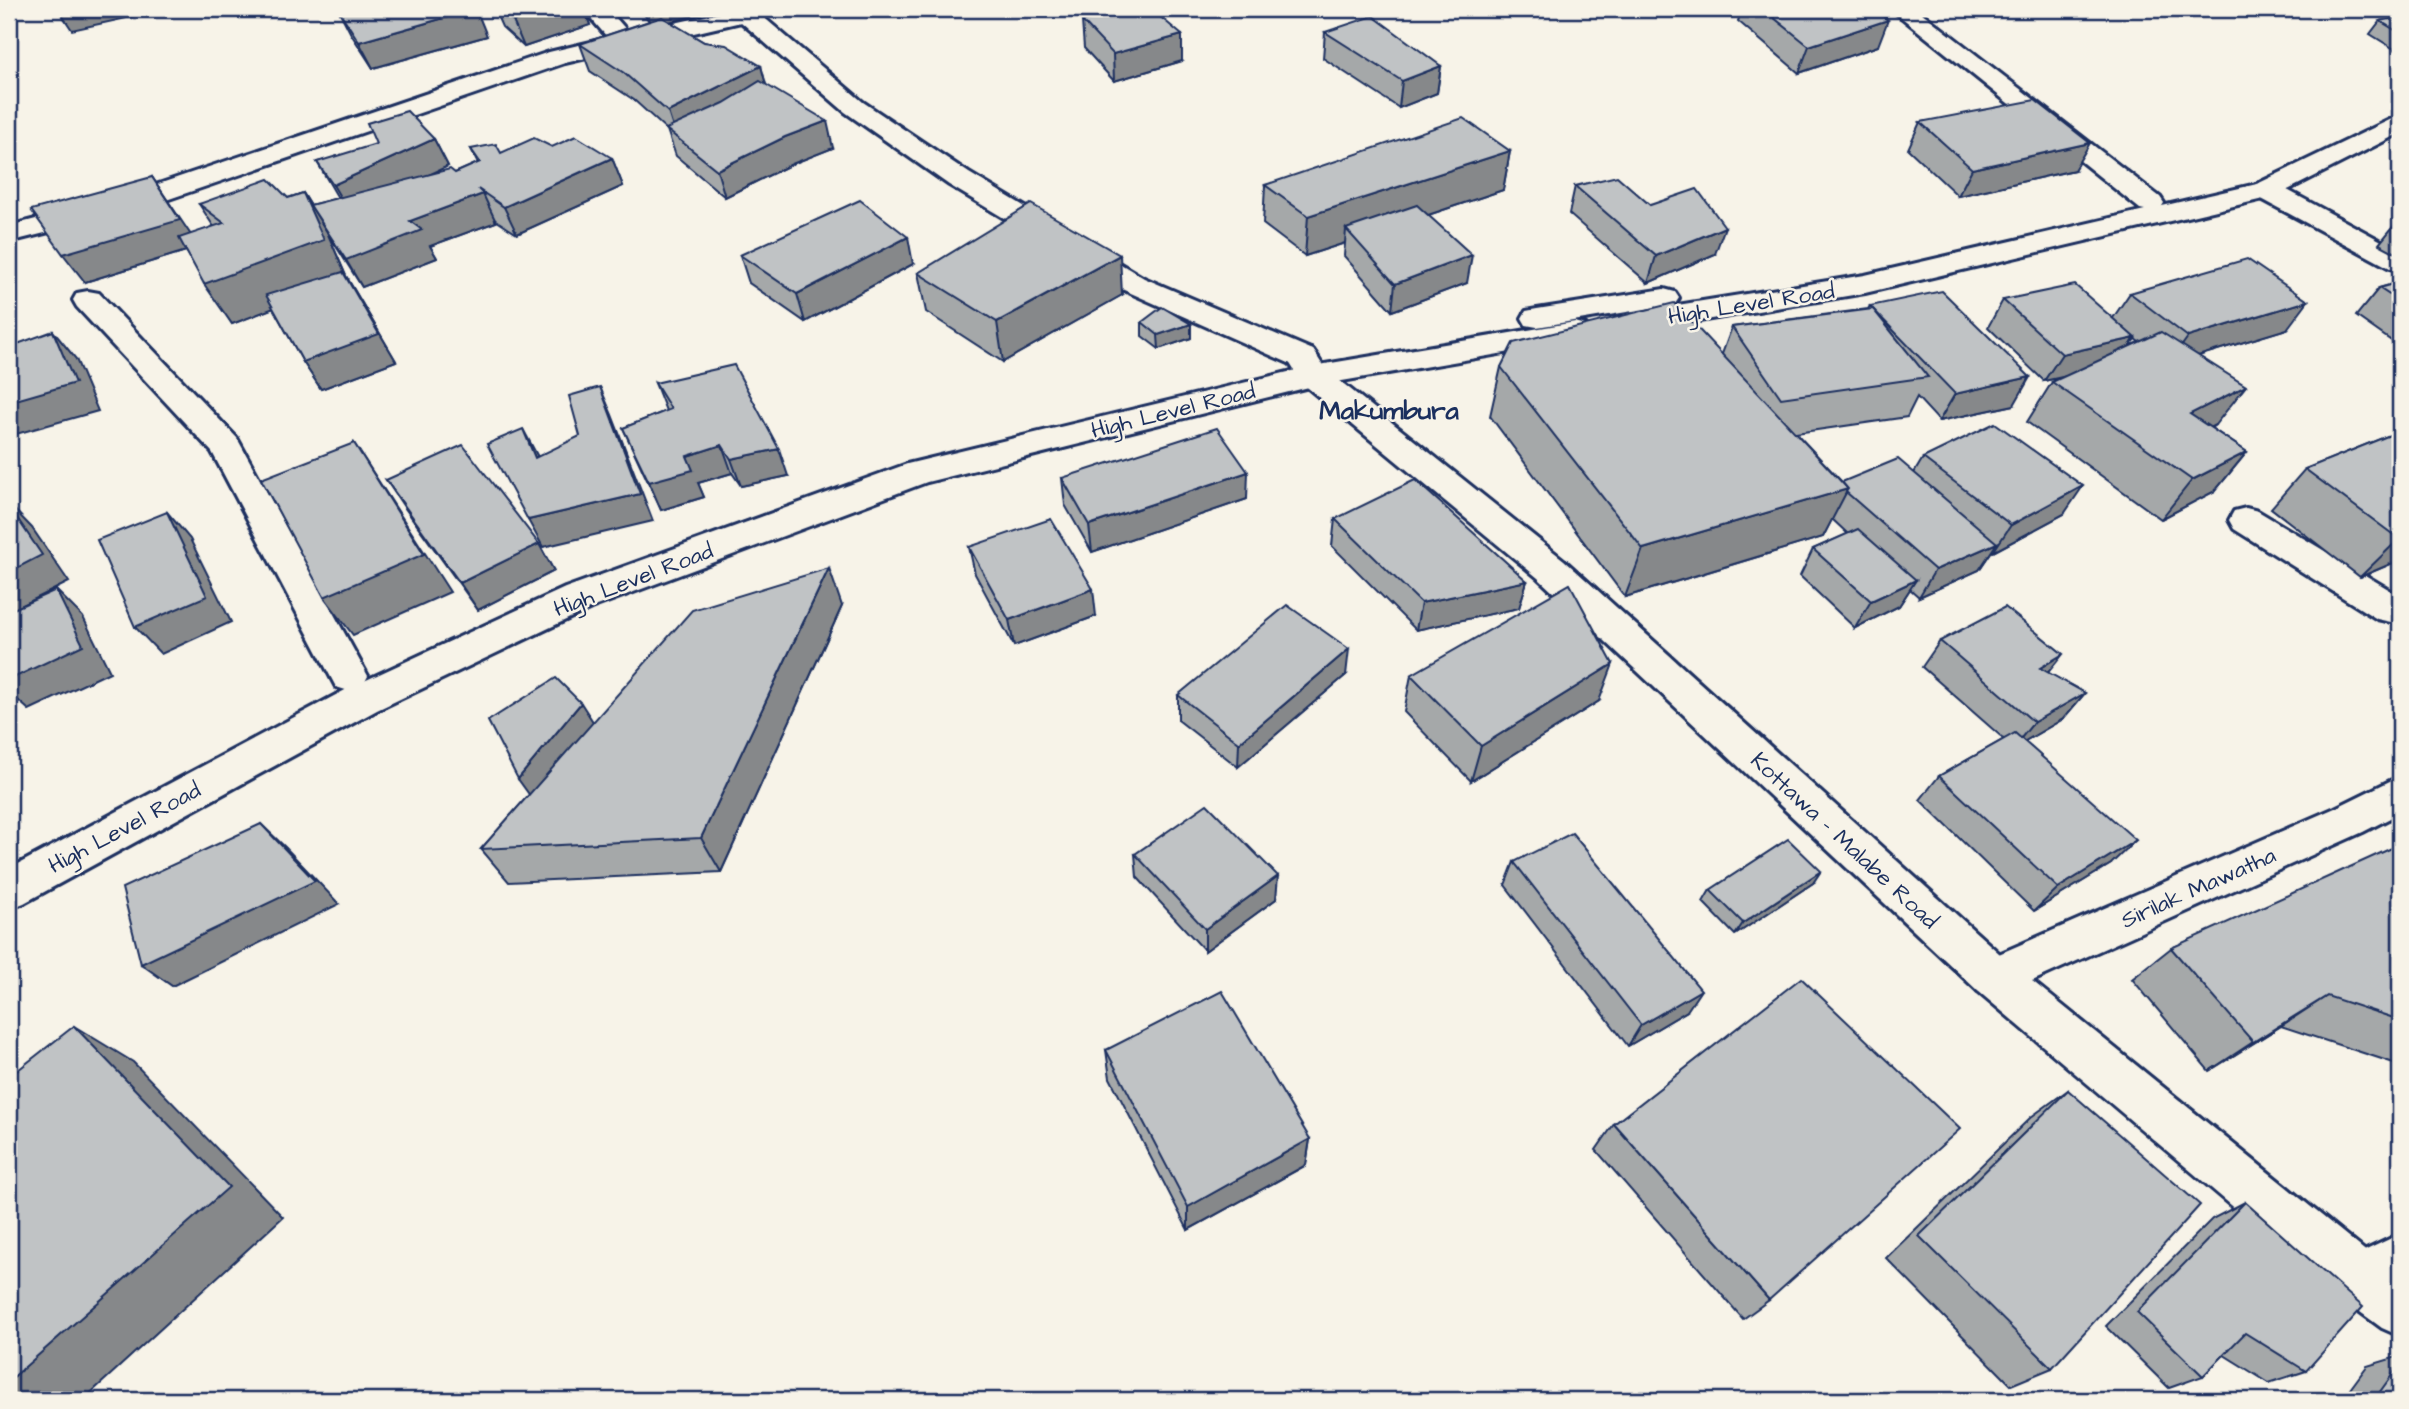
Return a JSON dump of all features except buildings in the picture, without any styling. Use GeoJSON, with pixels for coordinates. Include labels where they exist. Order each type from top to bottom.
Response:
{"type":"FeatureCollection","features":[{"type":"Feature","properties":{"kind":"main road"},"geometry":{"type":"LineString","coordinates":[[595,9],[624,42]]}},
{"type":"Feature","properties":{"kind":"main road"},"geometry":{"type":"LineString","coordinates":[[1903,9],[2150,203]]}},
{"type":"Feature","properties":{"kind":"main road"},"geometry":{"type":"LineString","coordinates":[[9,233],[127,204],[558,57],[757,11],[854,107],[959,179],[1135,284],[1270,345],[1307,366]]}},
{"type":"Feature","properties":{"kind":"main road","name":"High Level Road"},"geometry":{"type":"LineString","coordinates":[[9,861],[349,676],[568,576],[909,452],[1307,366],[1850,267],[2150,203],[2269,168],[2400,101]]}},
{"type":"Feature","properties":{"kind":"main road","name":"High Level Road"},"geometry":{"type":"LineString","coordinates":[[9,890],[363,699],[578,598],[919,472],[1307,366],[1866,284],[2266,190],[2400,123]]}},
{"type":"Feature","properties":{"kind":"main road"},"geometry":{"type":"LineString","coordinates":[[2266,190],[2400,261]]}},
{"type":"Feature","properties":{"kind":"main road"},"geometry":{"type":"LineString","coordinates":[[88,300],[225,446],[349,676]]}},
{"type":"Feature","properties":{"kind":"main road","name":"Kottawa - Malabe Road"},"geometry":{"type":"LineString","coordinates":[[1307,366],[1551,569],[1994,977],[2380,1269],[2400,1310]]}},
{"type":"Feature","properties":{"kind":"main road"},"geometry":{"type":"LineString","coordinates":[[2246,520],[2390,609],[2400,610]]}},
{"type":"Feature","properties":{"kind":"main road","name":"Sirilak Mawatha"},"geometry":{"type":"LineString","coordinates":[[1994,977],[2349,820],[2400,793]]}},
{"type":"Feature","properties":{"kind":"district","name":"Makumbura"},"geometry":{"type":"Point","coordinates":[1389,410]}}]}
